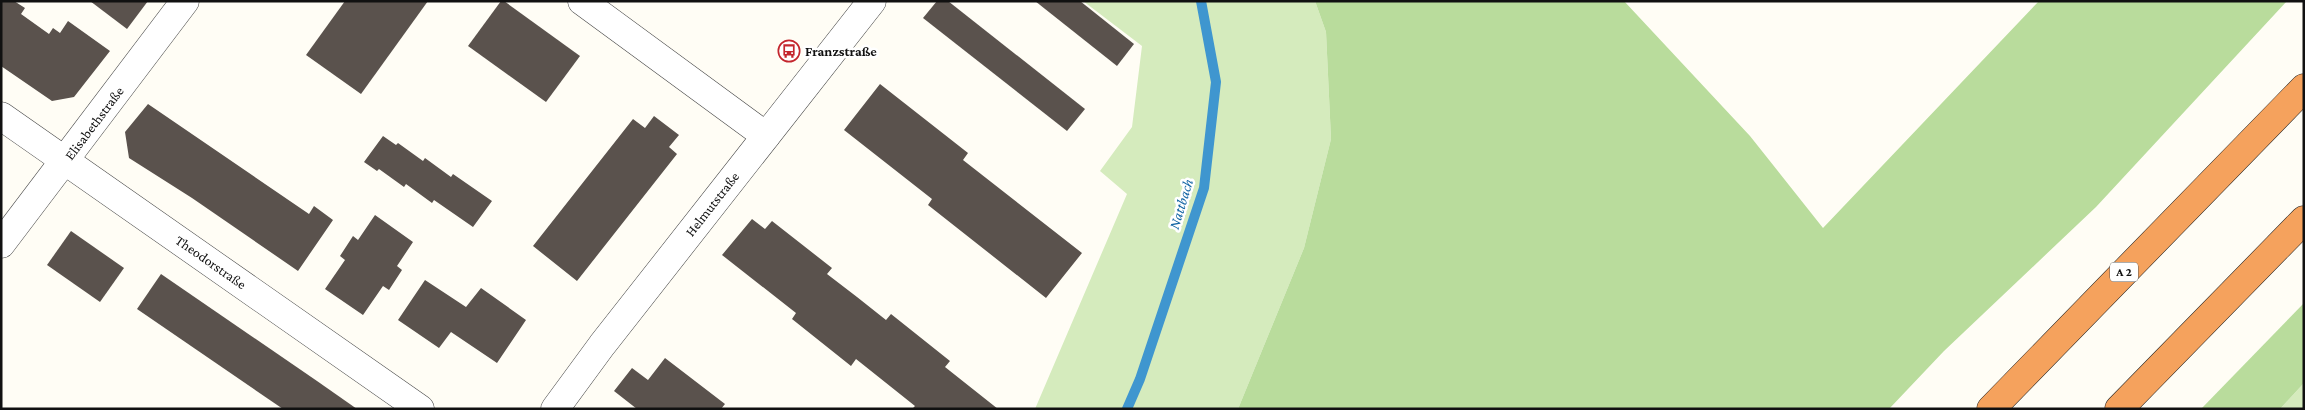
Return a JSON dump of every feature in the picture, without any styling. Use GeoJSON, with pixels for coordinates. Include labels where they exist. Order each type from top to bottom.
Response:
{"type":"FeatureCollection","features":[{"type":"Feature","properties":{"kind":"highway","name":"A 2"},"geometry":{"type":"LineString","coordinates":[[1991,409],[2304,88]]}},
{"type":"Feature","properties":{"kind":"highway"},"geometry":{"type":"LineString","coordinates":[[2119,409],[2304,220]]}},
{"type":"Feature","properties":{"kind":"street","name":"Elisabethstraße"},"geometry":{"type":"LineString","coordinates":[[1,244],[185,1]]}},
{"type":"Feature","properties":{"kind":"street"},"geometry":{"type":"LineString","coordinates":[[582,1],[766,136]]}},
{"type":"Feature","properties":{"kind":"street","name":"Helmutstraße"},"geometry":{"type":"LineString","coordinates":[[555,409],[602,345],[872,1]]}},
{"type":"Feature","properties":{"kind":"street","name":"Theodorstraße"},"geometry":{"type":"LineString","coordinates":[[1,116],[420,409]]}},
{"type":"Feature","properties":{"kind":"green space"},"geometry":{"type":"Polygon","coordinates":[[[1083,1],[1315,1],[1326,32],[1331,139],[1304,248],[1238,409],[1035,409],[1127,194],[1100,171],[1132,127],[1142,46],[1083,1]]]}},
{"type":"Feature","properties":{"kind":"green space"},"geometry":{"type":"Polygon","coordinates":[[[1315,1],[1624,1],[1750,136],[1823,228],[2039,1],[2287,1],[2096,207],[1944,351],[1889,409],[1238,409],[1304,248],[1331,139],[1326,32],[1315,1]]]}},
{"type":"Feature","properties":{"kind":"green space"},"geometry":{"type":"Polygon","coordinates":[[[2304,303],[2304,383],[2280,409],[2201,409],[2304,303]]]}},
{"type":"Feature","properties":{"kind":"green space"},"geometry":{"type":"Polygon","coordinates":[[[2304,383],[2304,409],[2280,409],[2304,383]]]}},
{"type":"Feature","properties":{"kind":"building"},"geometry":{"type":"Polygon","coordinates":[[[1,1],[14,1],[25,8],[21,14],[49,34],[53,28],[60,33],[68,21],[110,51],[74,97],[52,101],[1,66],[1,1]]]}},
{"type":"Feature","properties":{"kind":"building"},"geometry":{"type":"Polygon","coordinates":[[[90,1],[148,1],[127,29],[90,1]]]}},
{"type":"Feature","properties":{"kind":"building"},"geometry":{"type":"Polygon","coordinates":[[[345,1],[428,1],[361,94],[306,55],[345,1]]]}},
{"type":"Feature","properties":{"kind":"building"},"geometry":{"type":"Polygon","coordinates":[[[501,1],[504,1],[580,56],[546,102],[468,46],[501,1]]]}},
{"type":"Feature","properties":{"kind":"building"},"geometry":{"type":"Polygon","coordinates":[[[937,1],[948,1],[1085,109],[1067,131],[923,18],[937,1]]]}},
{"type":"Feature","properties":{"kind":"building"},"geometry":{"type":"Polygon","coordinates":[[[1035,1],[1080,1],[1134,44],[1117,66],[1035,1]]]}},
{"type":"Feature","properties":{"kind":"building"},"geometry":{"type":"Polygon","coordinates":[[[880,84],[968,153],[963,160],[1082,253],[1046,298],[928,205],[932,199],[844,130],[880,84]]]}},
{"type":"Feature","properties":{"kind":"building"},"geometry":{"type":"Polygon","coordinates":[[[148,104],[309,214],[314,206],[333,220],[298,271],[192,198],[129,158],[125,132],[148,104]]]}},
{"type":"Feature","properties":{"kind":"building"},"geometry":{"type":"Polygon","coordinates":[[[654,116],[679,135],[669,147],[677,154],[577,281],[533,246],[633,119],[645,128],[654,116]]]}},
{"type":"Feature","properties":{"kind":"building"},"geometry":{"type":"Polygon","coordinates":[[[383,136],[396,145],[398,143],[423,161],[425,158],[451,177],[453,174],[492,201],[473,227],[434,200],[432,203],[406,184],[404,187],[379,169],[377,171],[364,162],[383,136]]]}},
{"type":"Feature","properties":{"kind":"building"},"geometry":{"type":"Polygon","coordinates":[[[375,215],[413,242],[397,266],[402,270],[389,290],[383,286],[363,315],[325,289],[345,260],[340,256],[353,236],[358,240],[375,215]]]}},
{"type":"Feature","properties":{"kind":"building"},"geometry":{"type":"Polygon","coordinates":[[[752,219],[765,229],[772,221],[832,268],[827,274],[886,320],[891,314],[950,361],[945,367],[998,409],[912,409],[915,406],[856,359],[851,366],[792,319],[796,313],[722,255],[752,219]]]}},
{"type":"Feature","properties":{"kind":"building"},"geometry":{"type":"Polygon","coordinates":[[[71,231],[124,268],[100,302],[47,265],[71,231]]]}},
{"type":"Feature","properties":{"kind":"building"},"geometry":{"type":"Polygon","coordinates":[[[161,274],[357,409],[283,409],[137,309],[161,274]]]}},
{"type":"Feature","properties":{"kind":"building"},"geometry":{"type":"Polygon","coordinates":[[[425,280],[466,307],[481,288],[526,320],[497,363],[451,332],[439,348],[398,320],[425,280]]]}},
{"type":"Feature","properties":{"kind":"building"},"geometry":{"type":"Polygon","coordinates":[[[665,358],[725,404],[721,409],[637,409],[614,391],[632,368],[648,380],[665,358]]]}},
{"type":"Feature","properties":{"kind":"waterway","name":"Nattbach"},"geometry":{"type":"LineString","coordinates":[[1127,409],[1140,379],[1204,188],[1216,82],[1201,1]]}},
{"type":"Feature","properties":{"kind":"place","name":"Franzstraße"},"geometry":{"type":"Point","coordinates":[789,51]}}]}
